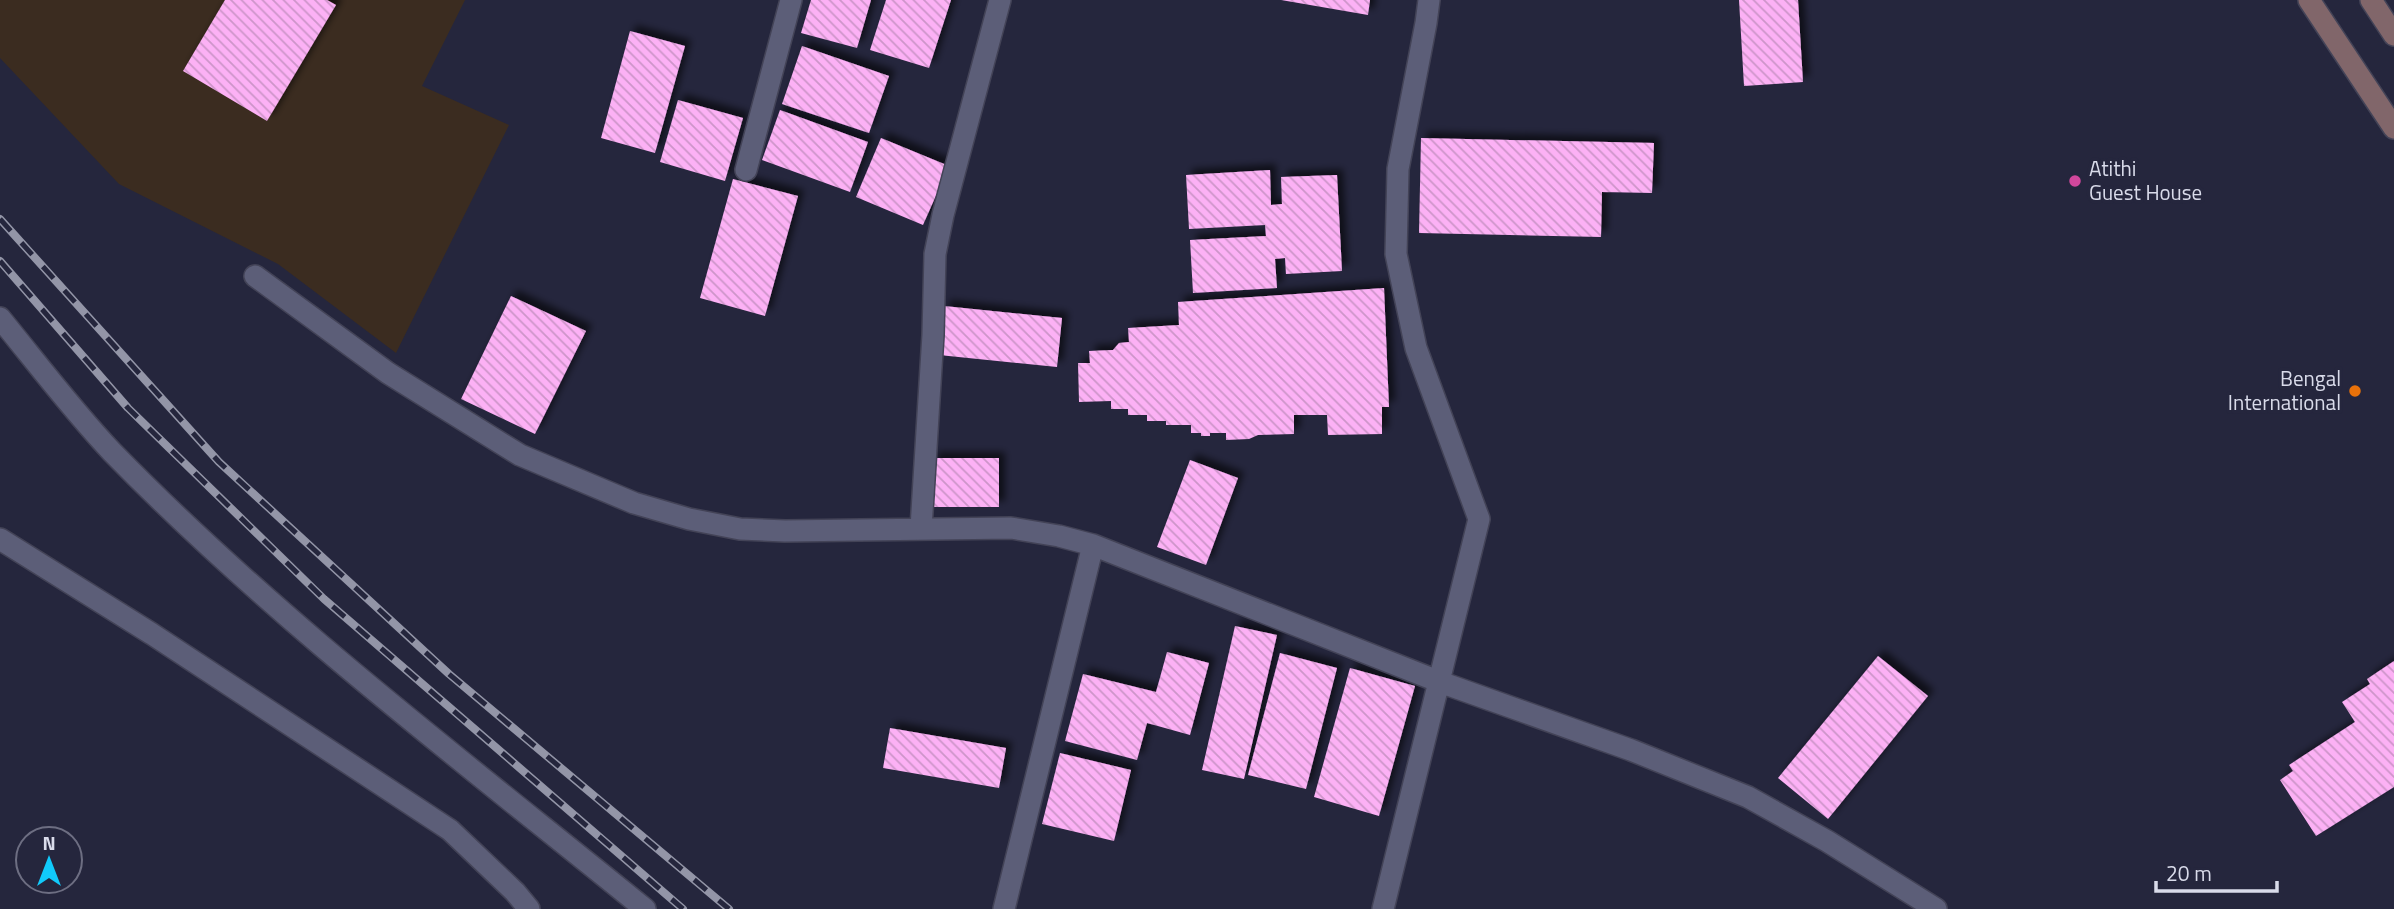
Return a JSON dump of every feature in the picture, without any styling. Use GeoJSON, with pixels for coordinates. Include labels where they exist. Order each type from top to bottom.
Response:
{"type":"FeatureCollection","features":[{"type":"Feature","properties":{"kind":"main road"},"geometry":{"type":"LineString","coordinates":[[2309,0],[2394,128]]}},
{"type":"Feature","properties":{"kind":"main road"},"geometry":{"type":"LineString","coordinates":[[2371,0],[2394,33]]}},
{"type":"Feature","properties":{"kind":"street"},"geometry":{"type":"LineString","coordinates":[[746,170],[791,0]]}},
{"type":"Feature","properties":{"kind":"street"},"geometry":{"type":"LineString","coordinates":[[921,528],[933,335],[935,254],[1000,0]]}},
{"type":"Feature","properties":{"kind":"street"},"geometry":{"type":"LineString","coordinates":[[1383,909],[1479,519],[1416,348],[1396,254],[1398,169],[1429,0]]}},
{"type":"Feature","properties":{"kind":"street"},"geometry":{"type":"LineString","coordinates":[[255,276],[388,373],[520,455],[634,503],[689,519],[740,529],[785,531],[1011,528],[1093,545],[1440,682],[1631,750],[1748,797],[1827,841],[1937,909]]}},
{"type":"Feature","properties":{"kind":"street"},"geometry":{"type":"LineString","coordinates":[[0,318],[110,450],[233,569],[404,713],[645,909]]}},
{"type":"Feature","properties":{"kind":"street"},"geometry":{"type":"LineString","coordinates":[[0,539],[152,634],[450,830],[515,892],[528,909]]}},
{"type":"Feature","properties":{"kind":"street"},"geometry":{"type":"LineString","coordinates":[[1004,909],[1093,545]]}},
{"type":"Feature","properties":{"kind":"shaded area"},"geometry":{"type":"Polygon","coordinates":[[[0,0],[465,0],[422,86],[509,125],[396,353],[278,264],[119,184],[0,58],[0,0]]]}},
{"type":"Feature","properties":{"kind":"building"},"geometry":{"type":"Polygon","coordinates":[[[225,0],[327,0],[336,5],[267,121],[183,71],[225,0]]]}},
{"type":"Feature","properties":{"kind":"building"},"geometry":{"type":"Polygon","coordinates":[[[811,0],[871,0],[857,48],[801,33],[811,0]]]}},
{"type":"Feature","properties":{"kind":"building"},"geometry":{"type":"Polygon","coordinates":[[[886,0],[951,0],[929,68],[870,50],[886,0]]]}},
{"type":"Feature","properties":{"kind":"building"},"geometry":{"type":"Polygon","coordinates":[[[1281,0],[1370,0],[1368,15],[1281,0]]]}},
{"type":"Feature","properties":{"kind":"building"},"geometry":{"type":"Polygon","coordinates":[[[1739,0],[1798,0],[1803,82],[1744,86],[1739,0]]]}},
{"type":"Feature","properties":{"kind":"building"},"geometry":{"type":"Polygon","coordinates":[[[630,31],[685,46],[655,153],[601,138],[630,31]]]}},
{"type":"Feature","properties":{"kind":"building"},"geometry":{"type":"Polygon","coordinates":[[[802,46],[889,76],[869,133],[782,104],[802,46]]]}},
{"type":"Feature","properties":{"kind":"building"},"geometry":{"type":"Polygon","coordinates":[[[678,100],[743,118],[725,181],[660,162],[678,100]]]}},
{"type":"Feature","properties":{"kind":"building"},"geometry":{"type":"Polygon","coordinates":[[[780,110],[868,142],[850,192],[762,160],[780,110]]]}},
{"type":"Feature","properties":{"kind":"building"},"geometry":{"type":"Polygon","coordinates":[[[881,138],[949,166],[923,225],[856,197],[881,138]]]}},
{"type":"Feature","properties":{"kind":"building"},"geometry":{"type":"Polygon","coordinates":[[[1421,138],[1654,143],[1652,193],[1602,192],[1601,237],[1419,233],[1421,138]]]}},
{"type":"Feature","properties":{"kind":"building"},"geometry":{"type":"Polygon","coordinates":[[[1270,170],[1271,205],[1282,204],[1281,177],[1337,175],[1342,271],[1286,274],[1285,258],[1275,259],[1277,288],[1193,293],[1190,240],[1266,236],[1265,225],[1189,229],[1186,175],[1270,170]]]}},
{"type":"Feature","properties":{"kind":"building"},"geometry":{"type":"Polygon","coordinates":[[[733,179],[798,196],[765,316],[700,298],[733,179]]]}},
{"type":"Feature","properties":{"kind":"building"},"geometry":{"type":"Polygon","coordinates":[[[1384,288],[1389,407],[1382,407],[1382,434],[1328,435],[1327,415],[1294,415],[1294,434],[1258,435],[1249,439],[1226,440],[1226,433],[1201,436],[1201,433],[1191,433],[1191,425],[1166,425],[1166,421],[1147,421],[1147,415],[1128,415],[1128,409],[1111,409],[1111,401],[1079,402],[1078,363],[1090,363],[1089,351],[1113,350],[1119,343],[1129,342],[1128,328],[1179,325],[1178,302],[1384,288]]]}},
{"type":"Feature","properties":{"kind":"building"},"geometry":{"type":"Polygon","coordinates":[[[511,296],[586,331],[535,434],[461,399],[511,296]]]}},
{"type":"Feature","properties":{"kind":"building"},"geometry":{"type":"Polygon","coordinates":[[[944,306],[1062,318],[1057,367],[939,355],[944,306]]]}},
{"type":"Feature","properties":{"kind":"building"},"geometry":{"type":"Polygon","coordinates":[[[932,458],[999,458],[999,507],[932,507],[932,458]]]}},
{"type":"Feature","properties":{"kind":"building"},"geometry":{"type":"Polygon","coordinates":[[[1190,460],[1238,478],[1206,565],[1157,547],[1190,460]]]}},
{"type":"Feature","properties":{"kind":"building"},"geometry":{"type":"Polygon","coordinates":[[[1235,626],[1277,635],[1244,779],[1202,770],[1235,626]]]}},
{"type":"Feature","properties":{"kind":"building"},"geometry":{"type":"Polygon","coordinates":[[[1167,652],[1209,663],[1190,735],[1147,723],[1137,760],[1065,741],[1083,674],[1156,692],[1167,652]]]}},
{"type":"Feature","properties":{"kind":"building"},"geometry":{"type":"Polygon","coordinates":[[[1280,653],[1337,668],[1306,789],[1248,775],[1280,653]]]}},
{"type":"Feature","properties":{"kind":"building"},"geometry":{"type":"Polygon","coordinates":[[[1878,656],[1928,696],[1828,819],[1778,778],[1878,656]]]}},
{"type":"Feature","properties":{"kind":"building"},"geometry":{"type":"Polygon","coordinates":[[[2394,661],[2394,787],[2316,836],[2280,780],[2293,771],[2289,765],[2355,722],[2342,702],[2370,684],[2367,679],[2394,661]]]}},
{"type":"Feature","properties":{"kind":"building"},"geometry":{"type":"Polygon","coordinates":[[[1350,668],[1415,686],[1379,816],[1314,797],[1350,668]]]}},
{"type":"Feature","properties":{"kind":"building"},"geometry":{"type":"Polygon","coordinates":[[[890,728],[1006,748],[999,788],[883,768],[890,728]]]}},
{"type":"Feature","properties":{"kind":"building"},"geometry":{"type":"Polygon","coordinates":[[[1060,753],[1131,770],[1114,841],[1042,824],[1060,753]]]}},
{"type":"Feature","properties":{"kind":"railway"},"geometry":{"type":"LineString","coordinates":[[0,219],[219,462],[449,674],[729,909]]}},
{"type":"Feature","properties":{"kind":"railway"},"geometry":{"type":"LineString","coordinates":[[0,261],[128,408],[324,599],[683,909]]}},
{"type":"Feature","properties":{"kind":"place","name":"Atithi Guest House"},"geometry":{"type":"Point","coordinates":[2075,181]}},
{"type":"Feature","properties":{"kind":"place","name":"Bengal International"},"geometry":{"type":"Point","coordinates":[2355,391]}}]}
